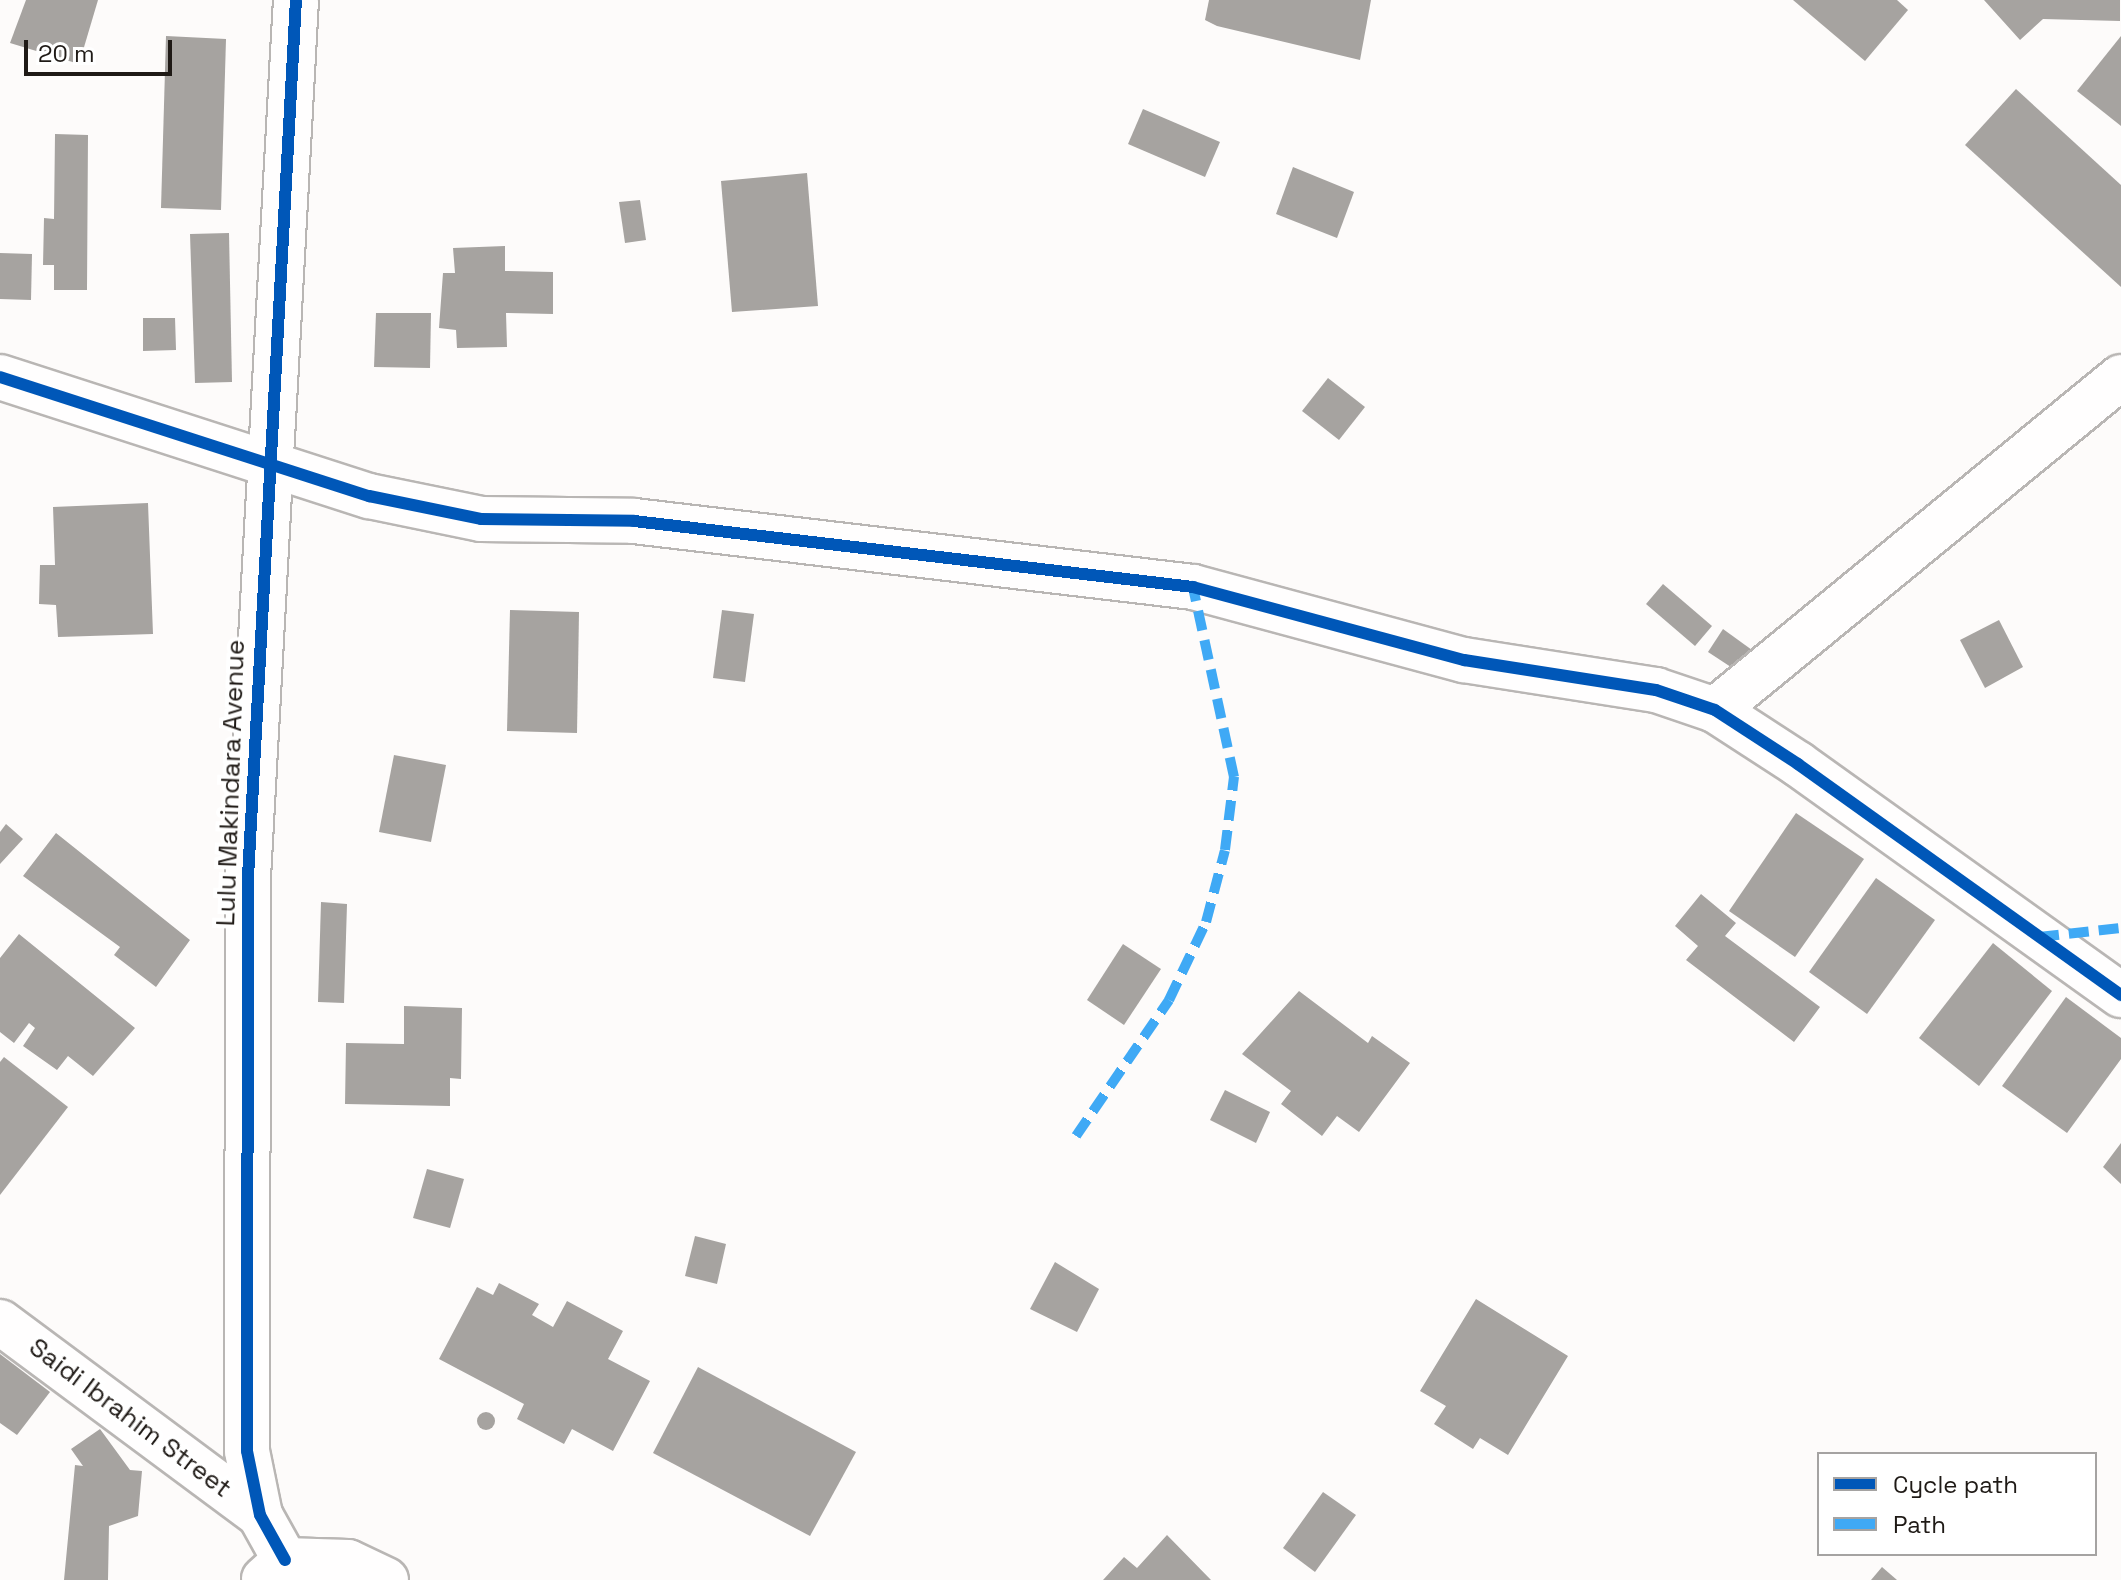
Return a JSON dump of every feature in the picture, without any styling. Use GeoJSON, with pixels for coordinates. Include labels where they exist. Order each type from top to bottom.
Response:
{"type":"FeatureCollection","features":[{"type":"Feature","properties":{"kind":"street","name":"Lulu Makindara Avenue"},"geometry":{"type":"LineString","coordinates":[[274,1570],[247,1451],[248,877],[266,462],[296,0]]}},
{"type":"Feature","properties":{"kind":"street"},"geometry":{"type":"LineString","coordinates":[[0,377],[369,496],[481,519],[634,521],[1193,587],[1464,660],[1656,690],[1715,710],[2121,995]]}},
{"type":"Feature","properties":{"kind":"street"},"geometry":{"type":"LineString","coordinates":[[1715,710],[2121,377]]}},
{"type":"Feature","properties":{"kind":"street","name":"Saidi Ibrahim Street"},"geometry":{"type":"LineString","coordinates":[[0,1322],[260,1515]]}},
{"type":"Feature","properties":{"kind":"street"},"geometry":{"type":"LineString","coordinates":[[274,1570],[348,1562],[386,1580]]}},
{"type":"Feature","properties":{"kind":"building"},"geometry":{"type":"Polygon","coordinates":[[[26,0],[98,0],[79,64],[10,43],[26,0]]]}},
{"type":"Feature","properties":{"kind":"building"},"geometry":{"type":"Polygon","coordinates":[[[1209,0],[1371,0],[1360,60],[1217,26],[1205,20],[1209,0]]]}},
{"type":"Feature","properties":{"kind":"building"},"geometry":{"type":"Polygon","coordinates":[[[1793,0],[1897,0],[1908,10],[1865,61],[1793,0]]]}},
{"type":"Feature","properties":{"kind":"building"},"geometry":{"type":"Polygon","coordinates":[[[1984,0],[2120,0],[2120,21],[2043,19],[2020,40],[1984,0]]]}},
{"type":"Feature","properties":{"kind":"building"},"geometry":{"type":"Polygon","coordinates":[[[166,36],[226,39],[221,210],[161,208],[166,36]]]}},
{"type":"Feature","properties":{"kind":"building"},"geometry":{"type":"Polygon","coordinates":[[[2121,36],[2121,126],[2077,91],[2121,36]]]}},
{"type":"Feature","properties":{"kind":"building"},"geometry":{"type":"Polygon","coordinates":[[[2016,89],[2121,185],[2121,287],[1965,145],[2016,89]]]}},
{"type":"Feature","properties":{"kind":"building"},"geometry":{"type":"Polygon","coordinates":[[[1143,109],[1220,142],[1205,177],[1128,144],[1143,109]]]}},
{"type":"Feature","properties":{"kind":"building"},"geometry":{"type":"Polygon","coordinates":[[[55,134],[88,135],[87,290],[54,290],[54,265],[43,265],[44,218],[54,219],[55,134]]]}},
{"type":"Feature","properties":{"kind":"building"},"geometry":{"type":"Polygon","coordinates":[[[1293,167],[1354,192],[1337,238],[1276,214],[1293,167]]]}},
{"type":"Feature","properties":{"kind":"building"},"geometry":{"type":"Polygon","coordinates":[[[807,173],[818,306],[732,312],[721,181],[807,173]]]}},
{"type":"Feature","properties":{"kind":"building"},"geometry":{"type":"Polygon","coordinates":[[[640,200],[646,240],[625,243],[619,202],[640,200]]]}},
{"type":"Feature","properties":{"kind":"building"},"geometry":{"type":"Polygon","coordinates":[[[229,233],[232,382],[195,383],[190,234],[229,233]]]}},
{"type":"Feature","properties":{"kind":"building"},"geometry":{"type":"Polygon","coordinates":[[[505,246],[505,271],[553,272],[553,314],[506,313],[507,347],[457,348],[456,330],[439,328],[443,273],[455,273],[453,248],[505,246]]]}},
{"type":"Feature","properties":{"kind":"building"},"geometry":{"type":"Polygon","coordinates":[[[0,253],[32,254],[31,300],[0,299],[0,253]]]}},
{"type":"Feature","properties":{"kind":"building"},"geometry":{"type":"Polygon","coordinates":[[[376,313],[431,313],[430,368],[374,367],[376,313]]]}},
{"type":"Feature","properties":{"kind":"building"},"geometry":{"type":"Polygon","coordinates":[[[143,318],[175,318],[176,350],[143,351],[143,318]]]}},
{"type":"Feature","properties":{"kind":"building"},"geometry":{"type":"Polygon","coordinates":[[[1328,378],[1365,407],[1339,440],[1302,411],[1328,378]]]}},
{"type":"Feature","properties":{"kind":"building"},"geometry":{"type":"Polygon","coordinates":[[[148,503],[153,634],[58,637],[56,605],[39,604],[40,565],[55,565],[53,507],[148,503]]]}},
{"type":"Feature","properties":{"kind":"building"},"geometry":{"type":"Polygon","coordinates":[[[1663,584],[1712,626],[1695,646],[1646,604],[1663,584]]]}},
{"type":"Feature","properties":{"kind":"building"},"geometry":{"type":"Polygon","coordinates":[[[510,610],[579,612],[577,733],[507,731],[510,610]]]}},
{"type":"Feature","properties":{"kind":"building"},"geometry":{"type":"Polygon","coordinates":[[[722,610],[754,614],[745,682],[713,678],[722,610]]]}},
{"type":"Feature","properties":{"kind":"building"},"geometry":{"type":"Polygon","coordinates":[[[1999,620],[2023,667],[1985,688],[1960,640],[1999,620]]]}},
{"type":"Feature","properties":{"kind":"building"},"geometry":{"type":"Polygon","coordinates":[[[1723,629],[1752,650],[1737,671],[1708,652],[1723,629]]]}},
{"type":"Feature","properties":{"kind":"building"},"geometry":{"type":"Polygon","coordinates":[[[394,755],[446,765],[431,842],[379,832],[394,755]]]}},
{"type":"Feature","properties":{"kind":"building"},"geometry":{"type":"Polygon","coordinates":[[[1796,813],[1864,859],[1795,957],[1729,911],[1796,813]]]}},
{"type":"Feature","properties":{"kind":"building"},"geometry":{"type":"Polygon","coordinates":[[[6,824],[23,839],[0,864],[0,832],[6,824]]]}},
{"type":"Feature","properties":{"kind":"building"},"geometry":{"type":"Polygon","coordinates":[[[56,833],[190,940],[156,987],[114,955],[120,947],[23,876],[56,833]]]}},
{"type":"Feature","properties":{"kind":"building"},"geometry":{"type":"Polygon","coordinates":[[[1876,878],[1935,920],[1867,1014],[1809,972],[1876,878]]]}},
{"type":"Feature","properties":{"kind":"building"},"geometry":{"type":"Polygon","coordinates":[[[1701,894],[1736,923],[1725,936],[1820,1007],[1794,1042],[1686,960],[1698,946],[1675,926],[1701,894]]]}},
{"type":"Feature","properties":{"kind":"building"},"geometry":{"type":"Polygon","coordinates":[[[321,902],[347,904],[344,1003],[318,1002],[321,902]]]}},
{"type":"Feature","properties":{"kind":"building"},"geometry":{"type":"Polygon","coordinates":[[[19,934],[135,1028],[93,1076],[68,1056],[57,1070],[23,1046],[35,1028],[29,1023],[14,1043],[0,1032],[0,958],[19,934]]]}},
{"type":"Feature","properties":{"kind":"building"},"geometry":{"type":"Polygon","coordinates":[[[1993,943],[2052,991],[1979,1086],[1919,1038],[1993,943]]]}},
{"type":"Feature","properties":{"kind":"building"},"geometry":{"type":"Polygon","coordinates":[[[1123,944],[1161,969],[1124,1025],[1087,1000],[1123,944]]]}},
{"type":"Feature","properties":{"kind":"building"},"geometry":{"type":"Polygon","coordinates":[[[1299,991],[1368,1043],[1372,1036],[1410,1063],[1359,1132],[1337,1116],[1322,1136],[1281,1104],[1291,1091],[1242,1054],[1299,991]]]}},
{"type":"Feature","properties":{"kind":"building"},"geometry":{"type":"Polygon","coordinates":[[[2066,997],[2121,1038],[2121,1059],[2067,1133],[2002,1086],[2066,997]]]}},
{"type":"Feature","properties":{"kind":"building"},"geometry":{"type":"Polygon","coordinates":[[[404,1006],[462,1008],[461,1079],[450,1078],[450,1106],[345,1104],[346,1043],[404,1044],[404,1006]]]}},
{"type":"Feature","properties":{"kind":"building"},"geometry":{"type":"Polygon","coordinates":[[[4,1057],[68,1107],[0,1195],[0,1062],[4,1057]]]}},
{"type":"Feature","properties":{"kind":"building"},"geometry":{"type":"Polygon","coordinates":[[[1225,1090],[1270,1112],[1256,1143],[1210,1120],[1225,1090]]]}},
{"type":"Feature","properties":{"kind":"building"},"geometry":{"type":"Polygon","coordinates":[[[2121,1143],[2121,1184],[2103,1167],[2121,1143]]]}},
{"type":"Feature","properties":{"kind":"building"},"geometry":{"type":"Polygon","coordinates":[[[427,1169],[464,1179],[450,1228],[413,1218],[427,1169]]]}},
{"type":"Feature","properties":{"kind":"building"},"geometry":{"type":"Polygon","coordinates":[[[695,1236],[726,1244],[717,1284],[685,1276],[695,1236]]]}},
{"type":"Feature","properties":{"kind":"building"},"geometry":{"type":"Polygon","coordinates":[[[1055,1262],[1099,1289],[1077,1332],[1030,1309],[1055,1262]]]}},
{"type":"Feature","properties":{"kind":"building"},"geometry":{"type":"Polygon","coordinates":[[[499,1283],[539,1304],[532,1315],[553,1327],[567,1301],[623,1331],[608,1359],[650,1381],[613,1451],[572,1429],[564,1444],[517,1419],[524,1404],[439,1359],[477,1287],[493,1295],[499,1283]]]}},
{"type":"Feature","properties":{"kind":"building"},"geometry":{"type":"Polygon","coordinates":[[[1476,1299],[1568,1356],[1508,1455],[1480,1438],[1473,1449],[1434,1424],[1446,1406],[1420,1391],[1476,1299]]]}},
{"type":"Feature","properties":{"kind":"building"},"geometry":{"type":"Polygon","coordinates":[[[0,1354],[50,1392],[17,1435],[0,1423],[0,1354]]]}},
{"type":"Feature","properties":{"kind":"building"},"geometry":{"type":"Polygon","coordinates":[[[698,1367],[856,1452],[810,1536],[653,1453],[698,1367]]]}},
{"type":"Feature","properties":{"kind":"building"},"geometry":{"type":"Polygon","coordinates":[[[486,1412],[495,1421],[486,1430],[477,1421],[486,1412]]]}},
{"type":"Feature","properties":{"kind":"building"},"geometry":{"type":"Polygon","coordinates":[[[100,1429],[130,1470],[142,1471],[138,1516],[109,1526],[108,1580],[64,1580],[75,1465],[83,1466],[71,1449],[100,1429]]]}},
{"type":"Feature","properties":{"kind":"building"},"geometry":{"type":"Polygon","coordinates":[[[1323,1492],[1356,1515],[1315,1572],[1283,1548],[1323,1492]]]}},
{"type":"Feature","properties":{"kind":"building"},"geometry":{"type":"Polygon","coordinates":[[[1167,1535],[1211,1580],[1103,1580],[1124,1557],[1137,1568],[1167,1535]]]}},
{"type":"Feature","properties":{"kind":"building"},"geometry":{"type":"Polygon","coordinates":[[[1882,1567],[1897,1580],[1871,1580],[1882,1567]]]}},
{"type":"Feature","properties":{"kind":"marked path"},"geometry":{"type":"LineString","coordinates":[[1076,1136],[1169,1000],[1206,922],[1225,850],[1234,777],[1193,587]]}},
{"type":"Feature","properties":{"kind":"marked path"},"geometry":{"type":"LineString","coordinates":[[2039,937],[2121,928]]}},
{"type":"Feature","properties":{"kind":"cycle path"},"geometry":{"type":"LineString","coordinates":[[285,1560],[260,1515],[247,1451],[248,877],[296,0]]}},
{"type":"Feature","properties":{"kind":"cycle path"},"geometry":{"type":"LineString","coordinates":[[0,377],[369,496],[481,519],[634,521],[1193,587],[1464,660],[1656,690],[1715,710],[1798,764],[2121,995]]}}]}
